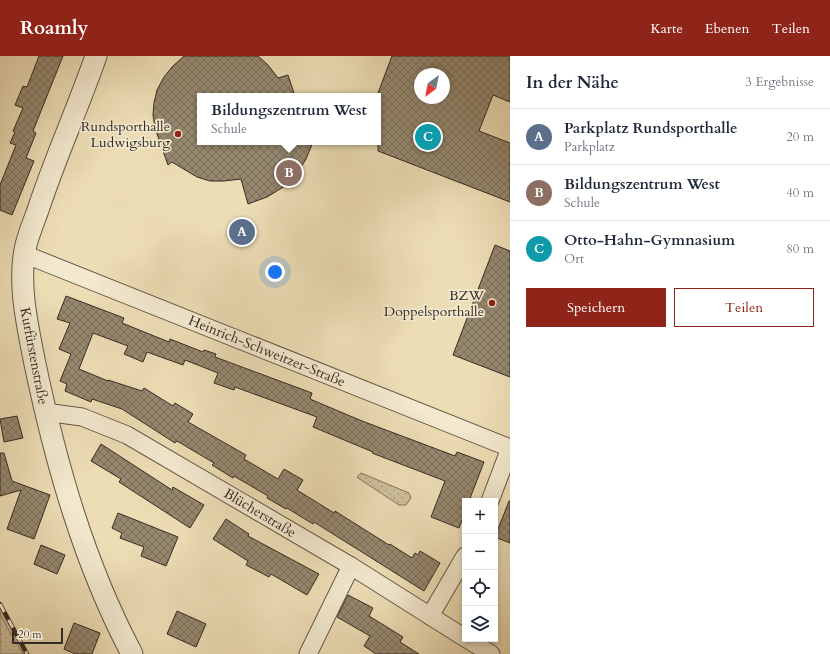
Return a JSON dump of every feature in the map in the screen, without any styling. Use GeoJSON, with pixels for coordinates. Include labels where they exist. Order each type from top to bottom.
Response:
{"type":"FeatureCollection","features":[{"type":"Feature","properties":{"kind":"street","name":"Kurfürstenstraße"},"geometry":{"type":"LineString","coordinates":[[96,56],[86,87],[43,196],[26,246],[23,273],[24,302],[45,412],[72,512],[101,589],[119,630],[132,654]]}},
{"type":"Feature","properties":{"kind":"street","name":"Heinrich-Schweitzer-Straße"},"geometry":{"type":"LineString","coordinates":[[24,254],[510,448]]}},
{"type":"Feature","properties":{"kind":"street","name":"Blücherstraße"},"geometry":{"type":"LineString","coordinates":[[45,412],[82,417],[127,435],[351,566],[462,636]]}},
{"type":"Feature","properties":{"kind":"street"},"geometry":{"type":"LineString","coordinates":[[491,498],[510,448]]}},
{"type":"Feature","properties":{"kind":"street"},"geometry":{"type":"LineString","coordinates":[[430,616],[462,561]]}},
{"type":"Feature","properties":{"kind":"street"},"geometry":{"type":"LineString","coordinates":[[308,654],[351,566]]}},
{"type":"Feature","properties":{"kind":"street","name":"Blücherstraße"},"geometry":{"type":"LineString","coordinates":[[472,642],[491,654]]}},
{"type":"Feature","properties":{"kind":"shaded area"},"geometry":{"type":"Polygon","coordinates":[[[361,473],[409,493],[411,498],[406,505],[399,505],[358,478],[357,477],[361,473]]]}},
{"type":"Feature","properties":{"kind":"shaded area"},"geometry":{"type":"Polygon","coordinates":[[[0,608],[25,654],[0,654],[0,608]]]}},
{"type":"Feature","properties":{"kind":"shaded area"},"geometry":{"type":"Polygon","coordinates":[[[0,613],[7,627],[23,654],[0,654],[0,613]]]}},
{"type":"Feature","properties":{"kind":"building"},"geometry":{"type":"Polygon","coordinates":[[[39,56],[63,56],[33,131],[36,133],[26,158],[34,161],[12,215],[0,210],[0,185],[16,145],[10,143],[15,132],[13,131],[23,108],[15,105],[23,86],[27,87],[39,56]]]}},
{"type":"Feature","properties":{"kind":"building","name":"Rundsporthalle Ludwigsburg"},"geometry":{"type":"Polygon","coordinates":[[[184,56],[258,56],[268,65],[278,78],[288,75],[294,93],[197,93],[197,145],[312,145],[306,159],[297,174],[285,186],[267,197],[248,204],[241,179],[210,181],[197,177],[172,162],[168,165],[155,128],[153,115],[157,90],[164,77],[184,56]]]}},
{"type":"Feature","properties":{"kind":"building"},"geometry":{"type":"Polygon","coordinates":[[[392,56],[510,56],[510,102],[493,95],[479,131],[510,143],[510,202],[378,151],[378,145],[381,145],[381,93],[378,93],[392,56]]]}},
{"type":"Feature","properties":{"kind":"building","name":"BZW Doppelsporthalle"},"geometry":{"type":"Polygon","coordinates":[[[495,245],[510,251],[510,377],[453,355],[495,245]]]}},
{"type":"Feature","properties":{"kind":"building"},"geometry":{"type":"Polygon","coordinates":[[[66,296],[124,318],[122,323],[169,342],[170,339],[203,352],[204,350],[216,354],[215,357],[312,393],[310,399],[362,421],[455,456],[457,452],[484,462],[470,498],[462,498],[462,520],[459,528],[431,517],[445,481],[372,453],[373,452],[313,427],[317,417],[235,387],[234,390],[214,383],[218,373],[185,360],[183,365],[147,352],[143,362],[124,354],[128,346],[93,333],[79,369],[108,381],[142,391],[144,388],[173,406],[175,403],[193,414],[188,422],[246,455],[244,459],[278,479],[284,469],[303,480],[297,490],[334,513],[335,511],[412,558],[415,553],[418,555],[420,551],[440,563],[424,591],[314,522],[313,524],[287,508],[286,509],[267,498],[268,496],[234,476],[233,478],[212,465],[214,463],[177,441],[175,443],[122,409],[92,399],[91,402],[65,391],[67,384],[60,381],[71,354],[59,349],[70,323],[57,319],[66,296]]]}},
{"type":"Feature","properties":{"kind":"building"},"geometry":{"type":"Polygon","coordinates":[[[17,416],[23,438],[4,442],[0,419],[17,416]]]}},
{"type":"Feature","properties":{"kind":"building"},"geometry":{"type":"Polygon","coordinates":[[[101,444],[172,490],[173,487],[204,505],[190,528],[119,482],[121,479],[91,461],[101,444]]]}},
{"type":"Feature","properties":{"kind":"building"},"geometry":{"type":"Polygon","coordinates":[[[0,453],[4,453],[12,481],[50,495],[34,539],[7,529],[21,490],[0,496],[0,453]]]}},
{"type":"Feature","properties":{"kind":"building"},"geometry":{"type":"Polygon","coordinates":[[[510,501],[510,543],[498,538],[498,529],[510,501]]]}},
{"type":"Feature","properties":{"kind":"building"},"geometry":{"type":"Polygon","coordinates":[[[118,513],[178,537],[166,566],[141,556],[144,547],[120,538],[122,533],[112,528],[118,513]]]}},
{"type":"Feature","properties":{"kind":"building"},"geometry":{"type":"Polygon","coordinates":[[[226,519],[249,534],[248,536],[319,574],[307,595],[271,574],[269,577],[246,565],[248,561],[213,539],[226,519]]]}},
{"type":"Feature","properties":{"kind":"building"},"geometry":{"type":"Polygon","coordinates":[[[41,545],[65,555],[57,574],[34,564],[41,545]]]}},
{"type":"Feature","properties":{"kind":"building"},"geometry":{"type":"Polygon","coordinates":[[[348,595],[373,608],[369,616],[403,637],[400,642],[419,654],[376,654],[364,646],[370,636],[337,617],[348,595]]]}},
{"type":"Feature","properties":{"kind":"building"},"geometry":{"type":"Polygon","coordinates":[[[177,611],[206,624],[196,647],[167,634],[177,611]]]}},
{"type":"Feature","properties":{"kind":"building"},"geometry":{"type":"Polygon","coordinates":[[[74,623],[100,633],[92,654],[75,654],[64,649],[74,623]]]}},
{"type":"Feature","properties":{"kind":"railway"},"geometry":{"type":"LineString","coordinates":[[0,604],[27,654]]}},
{"type":"Feature","properties":{"kind":"place","name":"Rundsporthalle Ludwigsburg"},"geometry":{"type":"Point","coordinates":[178,134]}},
{"type":"Feature","properties":{"kind":"place","name":"Otto-Hahn-Gymnasium"},"geometry":{"type":"Point","coordinates":[428,137]}},
{"type":"Feature","properties":{"kind":"place","name":"Bildungszentrum West"},"geometry":{"type":"Point","coordinates":[289,173]}},
{"type":"Feature","properties":{"kind":"place","name":"Parkplatz Rundsporthalle"},"geometry":{"type":"Point","coordinates":[242,232]}},
{"type":"Feature","properties":{"kind":"place","name":"BZW Doppelsporthalle"},"geometry":{"type":"Point","coordinates":[492,303]}}]}
